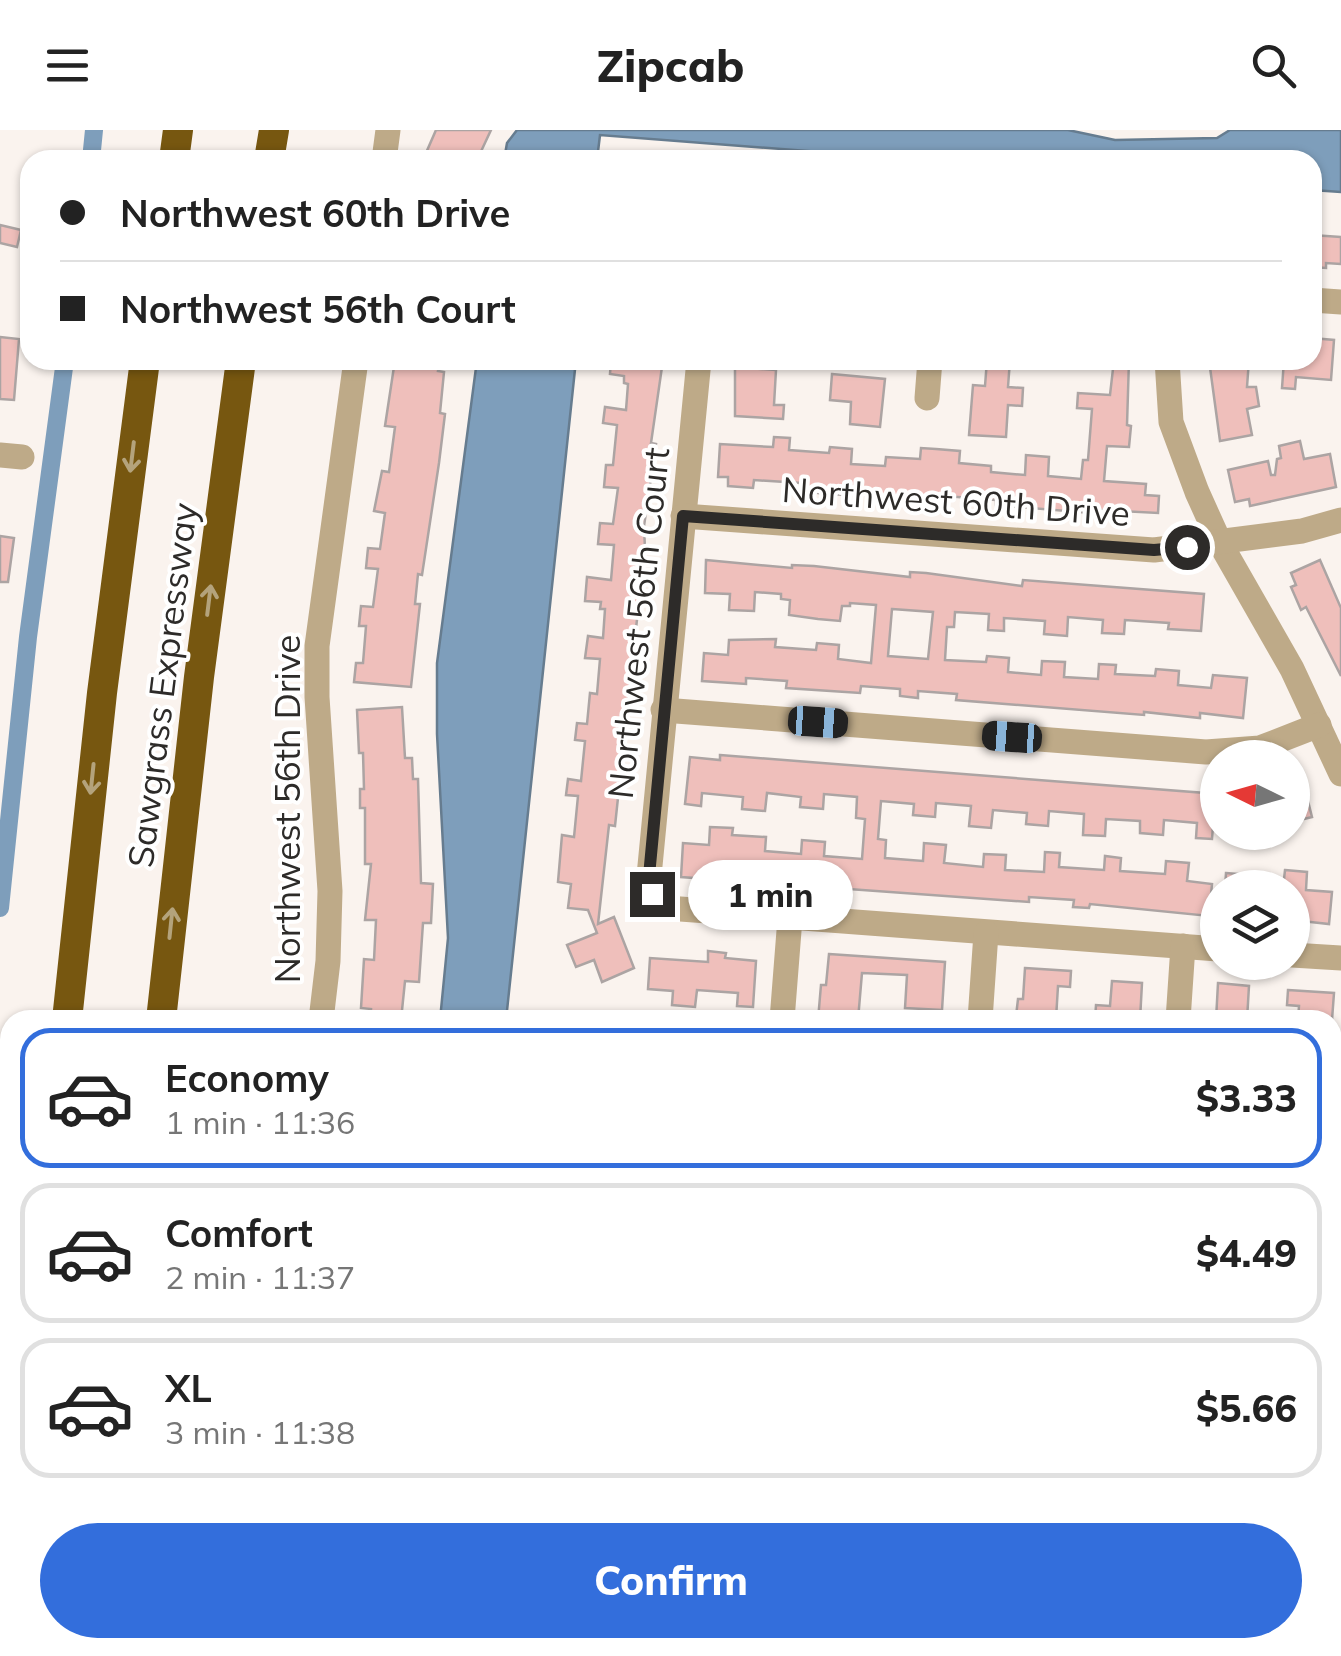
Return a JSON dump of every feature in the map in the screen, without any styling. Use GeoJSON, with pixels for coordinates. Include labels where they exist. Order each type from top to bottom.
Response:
{"type":"FeatureCollection","features":[{"type":"Feature","properties":{"kind":"highway","name":"Sawgrass Expressway"},"geometry":{"type":"LineString","coordinates":[[67,1010],[143,370]]}},
{"type":"Feature","properties":{"kind":"highway","name":"Sawgrass Expressway"},"geometry":{"type":"LineString","coordinates":[[162,1010],[239,370]]}},
{"type":"Feature","properties":{"kind":"street","name":"Northwest 56th Drive"},"geometry":{"type":"LineString","coordinates":[[322,1010],[330,891],[317,646],[355,370]]}},
{"type":"Feature","properties":{"kind":"street","name":"Northwest 56th Court"},"geometry":{"type":"LineString","coordinates":[[698,370],[649,876],[652,894],[668,908],[790,918]]}},
{"type":"Feature","properties":{"kind":"street"},"geometry":{"type":"LineString","coordinates":[[927,398],[929,370]]}},
{"type":"Feature","properties":{"kind":"street"},"geometry":{"type":"LineString","coordinates":[[1168,370],[1171,422],[1220,544],[1292,669],[1341,774]]}},
{"type":"Feature","properties":{"kind":"street","name":"Northwest 60th Drive"},"geometry":{"type":"LineString","coordinates":[[683,516],[1154,550],[1302,531],[1341,520]]}},
{"type":"Feature","properties":{"kind":"street"},"geometry":{"type":"LineString","coordinates":[[664,710],[1206,752],[1260,748],[1319,725]]}},
{"type":"Feature","properties":{"kind":"street"},"geometry":{"type":"LineString","coordinates":[[783,1010],[790,918],[1200,947]]}},
{"type":"Feature","properties":{"kind":"street"},"geometry":{"type":"LineString","coordinates":[[981,1010],[986,934]]}},
{"type":"Feature","properties":{"kind":"street"},"geometry":{"type":"LineString","coordinates":[[1179,1010],[1183,946]]}},
{"type":"Feature","properties":{"kind":"street"},"geometry":{"type":"LineString","coordinates":[[1310,955],[1341,958]]}},
{"type":"Feature","properties":{"kind":"water"},"geometry":{"type":"Polygon","coordinates":[[[517,130],[1068,130],[1115,140],[1217,138],[1230,130],[1341,130],[1341,192],[1322,191],[1322,150],[794,150],[600,135],[598,150],[506,150],[517,130]]]}},
{"type":"Feature","properties":{"kind":"water"},"geometry":{"type":"Polygon","coordinates":[[[476,370],[575,370],[507,1010],[441,1010],[448,938],[437,663],[476,370]]]}},
{"type":"Feature","properties":{"kind":"building"},"geometry":{"type":"Polygon","coordinates":[[[436,130],[491,130],[482,150],[427,150],[436,130]]]}},
{"type":"Feature","properties":{"kind":"building"},"geometry":{"type":"Polygon","coordinates":[[[0,225],[20,230],[17,247],[0,243],[0,225]]]}},
{"type":"Feature","properties":{"kind":"building"},"geometry":{"type":"Polygon","coordinates":[[[1322,236],[1341,237],[1341,264],[1326,263],[1326,268],[1322,268],[1322,236]]]}},
{"type":"Feature","properties":{"kind":"building"},"geometry":{"type":"Polygon","coordinates":[[[0,337],[19,339],[14,400],[0,399],[0,337]]]}},
{"type":"Feature","properties":{"kind":"building"},"geometry":{"type":"Polygon","coordinates":[[[1322,339],[1334,340],[1331,380],[1296,377],[1295,389],[1282,388],[1283,370],[1322,370],[1322,339]]]}},
{"type":"Feature","properties":{"kind":"building"},"geometry":{"type":"Polygon","coordinates":[[[393,370],[444,372],[440,413],[445,414],[422,575],[418,574],[415,604],[420,604],[411,687],[354,682],[356,663],[363,663],[366,626],[359,626],[361,606],[373,607],[378,569],[366,568],[368,548],[380,549],[385,513],[374,511],[382,471],[389,472],[395,427],[385,426],[393,370]]]}},
{"type":"Feature","properties":{"kind":"building"},"geometry":{"type":"Polygon","coordinates":[[[610,370],[662,370],[651,443],[656,444],[644,526],[645,549],[640,549],[637,582],[641,582],[615,826],[609,825],[598,924],[614,917],[634,968],[602,982],[594,960],[576,967],[567,945],[597,933],[588,910],[568,908],[571,884],[558,882],[562,835],[574,837],[578,796],[566,795],[568,779],[581,781],[585,741],[575,740],[577,723],[587,724],[590,693],[597,694],[600,659],[585,658],[588,636],[603,638],[605,609],[600,609],[601,602],[585,601],[587,577],[611,580],[614,545],[598,544],[600,523],[613,524],[618,488],[604,487],[606,465],[613,465],[617,425],[603,423],[605,407],[626,410],[628,384],[624,383],[624,376],[610,374],[610,370]]]}},
{"type":"Feature","properties":{"kind":"building"},"geometry":{"type":"Polygon","coordinates":[[[735,370],[776,370],[774,405],[784,405],[783,419],[735,416],[735,370]]]}},
{"type":"Feature","properties":{"kind":"building"},"geometry":{"type":"Polygon","coordinates":[[[986,370],[1009,370],[1008,387],[1023,388],[1022,406],[1008,405],[1006,437],[969,435],[973,385],[985,386],[986,370]]]}},
{"type":"Feature","properties":{"kind":"building"},"geometry":{"type":"Polygon","coordinates":[[[1113,370],[1129,370],[1129,447],[1107,446],[1104,481],[1146,484],[1145,495],[1159,496],[1158,513],[1101,510],[1101,514],[932,495],[903,499],[850,491],[849,495],[826,494],[801,491],[801,483],[754,480],[753,488],[728,486],[728,477],[718,477],[720,444],[773,447],[774,437],[790,438],[789,450],[829,453],[830,447],[852,449],[851,464],[885,466],[886,457],[920,459],[921,448],[960,451],[959,463],[991,466],[991,472],[1025,475],[1026,455],[1049,457],[1048,476],[1081,479],[1083,460],[1088,460],[1092,409],[1077,408],[1078,393],[1110,395],[1113,370]]]}},
{"type":"Feature","properties":{"kind":"building"},"geometry":{"type":"Polygon","coordinates":[[[1210,370],[1248,370],[1247,387],[1256,387],[1259,406],[1247,409],[1252,435],[1220,441],[1210,370]]]}},
{"type":"Feature","properties":{"kind":"building"},"geometry":{"type":"Polygon","coordinates":[[[832,374],[885,379],[880,427],[850,424],[851,402],[830,400],[832,374]]]}},
{"type":"Feature","properties":{"kind":"building"},"geometry":{"type":"Polygon","coordinates":[[[1300,441],[1304,459],[1330,454],[1336,487],[1250,506],[1249,499],[1235,502],[1228,470],[1268,461],[1271,475],[1275,475],[1277,459],[1281,458],[1279,446],[1300,441]]]}},
{"type":"Feature","properties":{"kind":"building"},"geometry":{"type":"Polygon","coordinates":[[[0,536],[14,538],[8,582],[0,582],[0,536]]]}},
{"type":"Feature","properties":{"kind":"building"},"geometry":{"type":"Polygon","coordinates":[[[706,560],[910,577],[910,572],[926,573],[1022,586],[1023,580],[1204,594],[1201,631],[1168,629],[1169,623],[1125,620],[1124,634],[1102,633],[1103,620],[1068,617],[1067,636],[1044,634],[1045,621],[1004,618],[1004,631],[988,630],[989,614],[955,612],[954,627],[947,627],[945,660],[986,662],[987,656],[1009,658],[1008,672],[1041,675],[1042,661],[1065,662],[1064,677],[1098,679],[1099,664],[1116,665],[1115,674],[1155,676],[1156,669],[1179,671],[1178,685],[1211,688],[1213,675],[1247,678],[1243,718],[1200,713],[1200,718],[1144,715],[956,700],[957,694],[918,691],[918,698],[900,696],[900,689],[861,686],[860,693],[786,688],[787,681],[746,678],[746,684],[702,681],[704,653],[728,655],[729,640],[776,639],[775,647],[816,650],[817,643],[839,645],[838,659],[871,663],[876,605],[842,606],[840,621],[789,615],[790,600],[781,599],[781,594],[755,592],[754,611],[729,610],[730,594],[705,593],[706,560]],[[892,609],[888,656],[928,659],[933,612],[892,609]]]}},
{"type":"Feature","properties":{"kind":"building"},"geometry":{"type":"Polygon","coordinates":[[[1320,560],[1341,608],[1341,676],[1306,607],[1301,610],[1291,587],[1296,585],[1291,573],[1320,560]]]}},
{"type":"Feature","properties":{"kind":"building"},"geometry":{"type":"Polygon","coordinates":[[[402,707],[405,758],[412,758],[413,779],[418,779],[421,883],[433,884],[431,923],[423,923],[419,982],[405,981],[402,1010],[361,1008],[364,959],[374,960],[376,920],[365,920],[371,864],[365,864],[365,808],[360,808],[363,753],[359,753],[357,710],[402,707]]]}},
{"type":"Feature","properties":{"kind":"building"},"geometry":{"type":"Polygon","coordinates":[[[720,755],[1200,793],[1200,838],[1196,838],[1197,823],[1164,820],[1163,835],[1140,833],[1140,821],[1106,819],[1105,836],[1083,835],[1084,814],[1049,811],[1048,826],[1026,824],[1027,813],[993,810],[991,828],[969,826],[971,806],[936,803],[935,817],[913,815],[914,804],[881,801],[878,839],[886,840],[885,858],[923,861],[924,843],[946,845],[944,863],[983,867],[984,854],[1006,855],[1005,870],[1044,872],[1045,852],[1060,853],[1059,867],[1104,870],[1105,856],[1121,858],[1120,871],[1165,874],[1166,861],[1189,863],[1187,881],[1200,883],[1200,915],[1090,904],[1089,908],[1073,907],[1074,900],[1029,897],[1029,902],[681,877],[683,843],[709,845],[710,827],[733,828],[732,835],[766,837],[765,851],[801,854],[802,840],[825,842],[824,856],[862,859],[865,819],[856,818],[857,797],[824,794],[823,809],[800,807],[801,797],[767,793],[765,811],[742,809],[743,797],[702,793],[701,806],[685,804],[690,757],[720,760],[720,755]]]}},
{"type":"Feature","properties":{"kind":"building"},"geometry":{"type":"Polygon","coordinates":[[[1310,890],[1332,892],[1329,924],[1310,922],[1310,890]]]}},
{"type":"Feature","properties":{"kind":"building"},"geometry":{"type":"Polygon","coordinates":[[[708,951],[726,953],[725,958],[756,961],[753,1007],[737,1006],[738,993],[697,990],[695,1007],[672,1005],[673,991],[648,989],[650,958],[708,962],[708,951]]]}},
{"type":"Feature","properties":{"kind":"building"},"geometry":{"type":"Polygon","coordinates":[[[829,954],[945,962],[942,1010],[905,1008],[907,975],[862,973],[859,1010],[819,1010],[821,985],[826,985],[829,954]]]}},
{"type":"Feature","properties":{"kind":"building"},"geometry":{"type":"Polygon","coordinates":[[[1025,968],[1071,971],[1070,987],[1058,986],[1057,1010],[1017,1010],[1018,999],[1023,999],[1025,968]]]}},
{"type":"Feature","properties":{"kind":"building"},"geometry":{"type":"Polygon","coordinates":[[[1112,981],[1142,983],[1141,1010],[1096,1010],[1096,1005],[1110,1006],[1112,981]]]}},
{"type":"Feature","properties":{"kind":"building"},"geometry":{"type":"Polygon","coordinates":[[[1218,983],[1249,986],[1248,1010],[1217,1010],[1218,983]]]}},
{"type":"Feature","properties":{"kind":"building"},"geometry":{"type":"Polygon","coordinates":[[[1288,990],[1334,993],[1333,1010],[1299,1010],[1299,1006],[1287,1005],[1288,990]]]}},
{"type":"Feature","properties":{"kind":"waterway"},"geometry":{"type":"LineString","coordinates":[[92,150],[94,130]]}},
{"type":"Feature","properties":{"kind":"waterway"},"geometry":{"type":"LineString","coordinates":[[0,908],[28,637],[64,370]]}},
{"type":"Feature","properties":{"kind":"route"},"geometry":{"type":"LineString","coordinates":[[652,894],[649,876],[683,516],[1154,550],[1187,547]]}}]}
